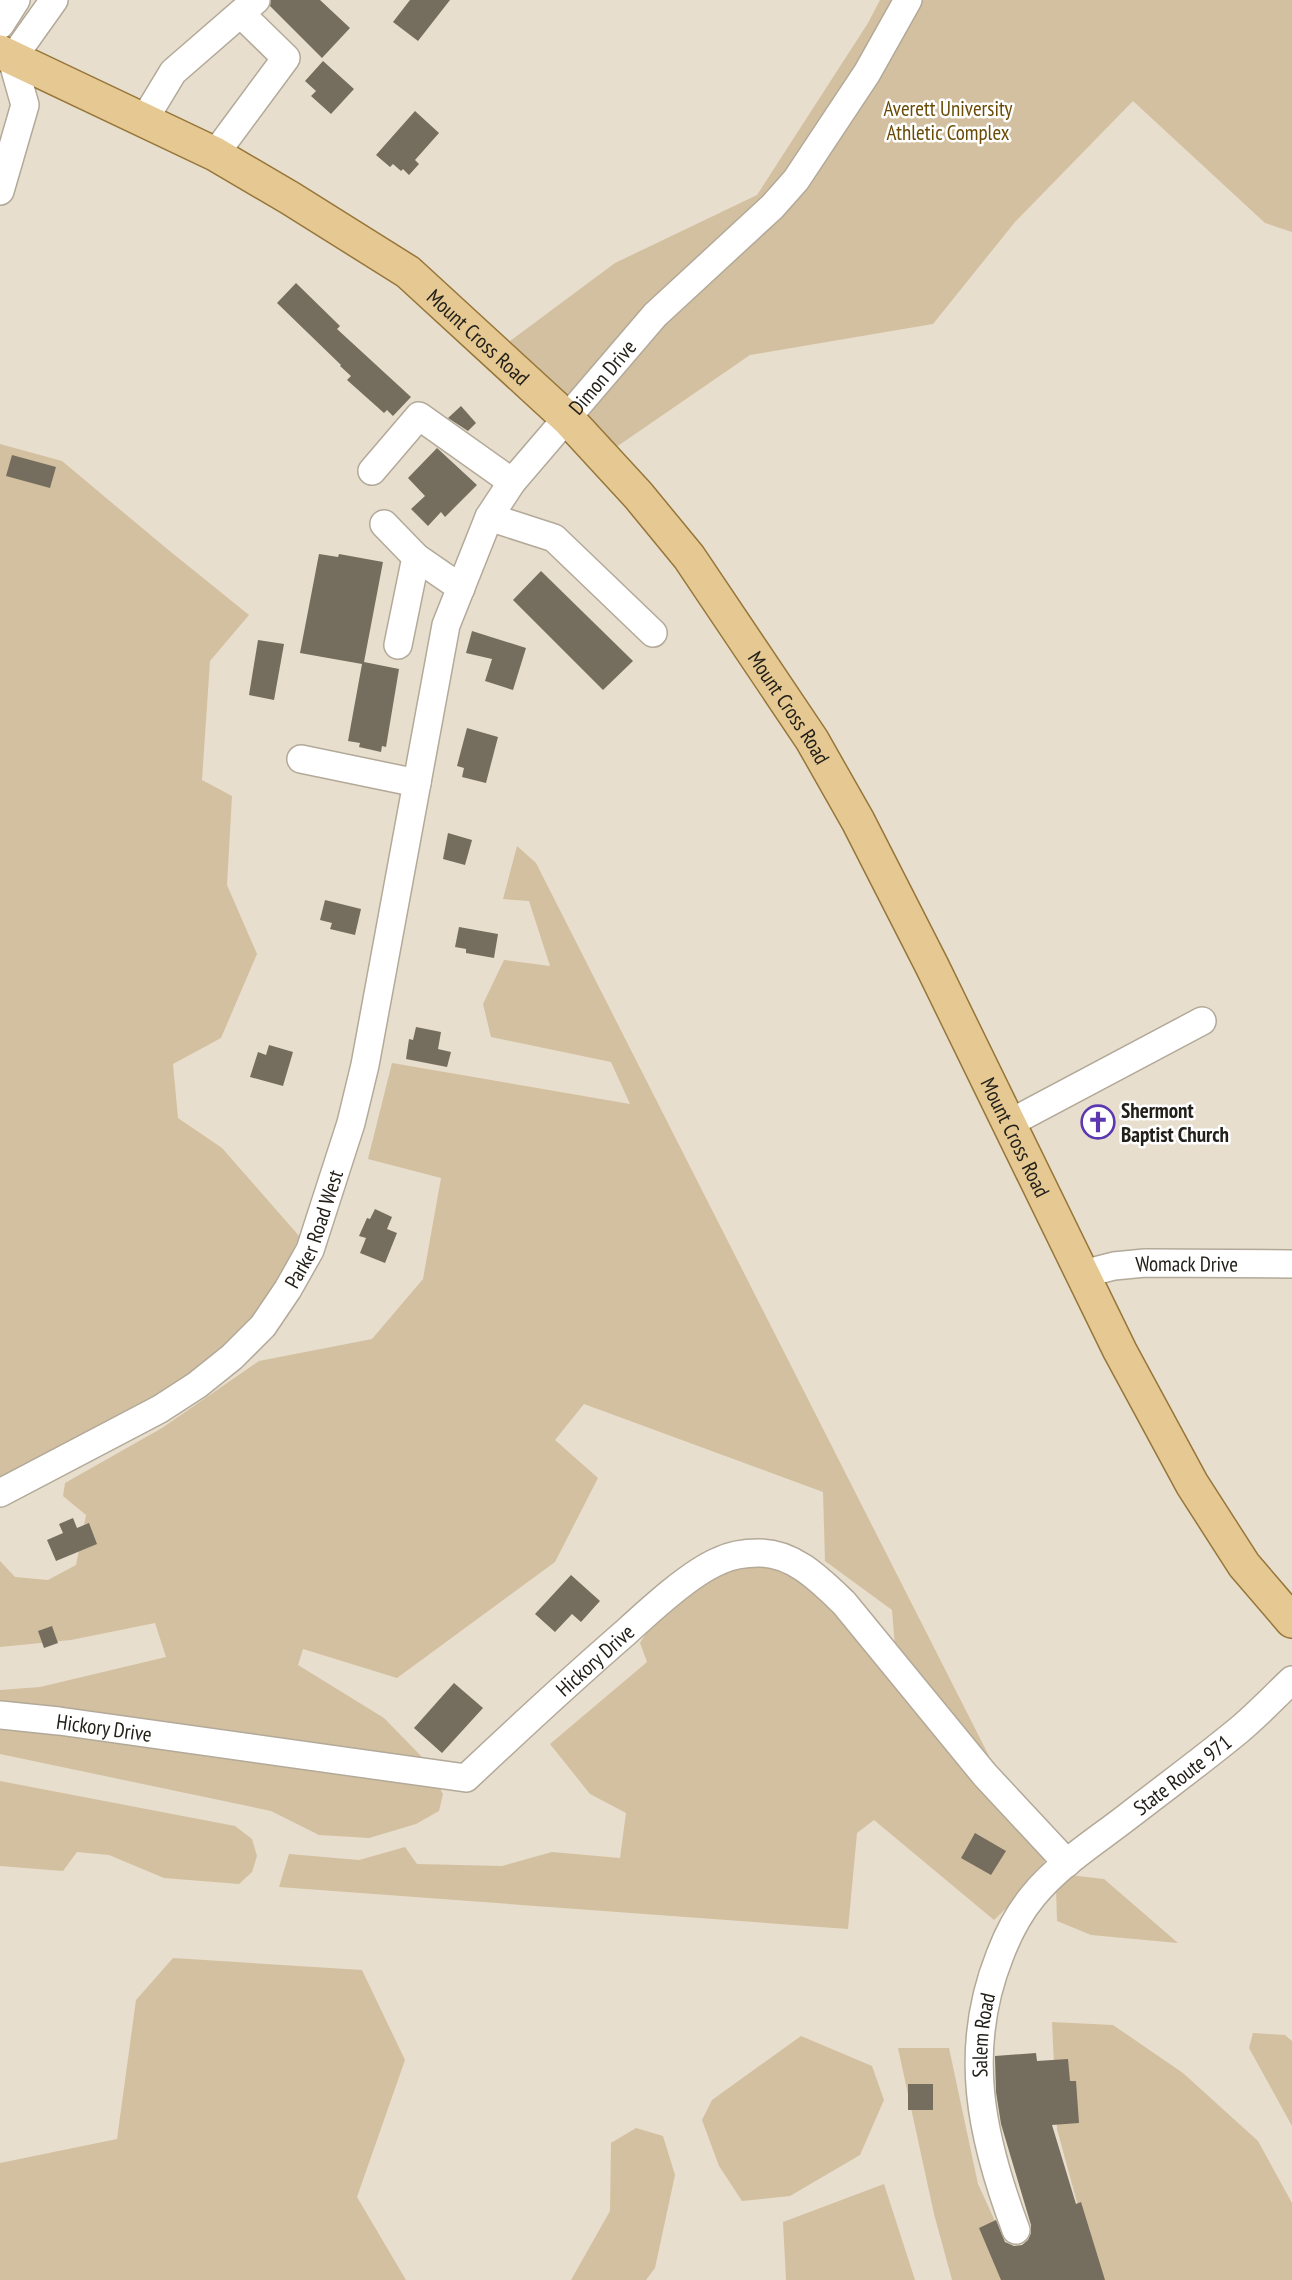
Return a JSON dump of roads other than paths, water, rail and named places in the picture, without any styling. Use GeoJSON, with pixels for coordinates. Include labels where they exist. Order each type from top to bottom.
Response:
{"type":"FeatureCollection","features":[{"type":"Feature","properties":{"kind":"main road","name":"Mount Cross Road"},"geometry":{"type":"LineString","coordinates":[[6,56],[64,81],[215,154],[408,272],[568,419],[638,495],[689,556],[812,740],[858,821],[1120,1351],[1192,1484],[1244,1565],[1292,1621]]}},
{"type":"Feature","properties":{"kind":"street"},"geometry":{"type":"LineString","coordinates":[[0,25],[16,0]]}},
{"type":"Feature","properties":{"kind":"street"},"geometry":{"type":"LineString","coordinates":[[0,190],[25,105],[6,56],[54,0]]}},
{"type":"Feature","properties":{"kind":"street","name":"Dimon Drive"},"geometry":{"type":"LineString","coordinates":[[411,816],[446,625],[489,517],[512,482],[655,315],[772,207],[796,180],[867,73],[908,0]]}},
{"type":"Feature","properties":{"kind":"street"},"geometry":{"type":"LineString","coordinates":[[144,120],[173,72],[249,7],[286,58],[215,154]]}},
{"type":"Feature","properties":{"kind":"street"},"geometry":{"type":"LineString","coordinates":[[372,471],[419,416],[512,482]]}},
{"type":"Feature","properties":{"kind":"street"},"geometry":{"type":"LineString","coordinates":[[489,517],[554,538],[652,633]]}},
{"type":"Feature","properties":{"kind":"street"},"geometry":{"type":"LineString","coordinates":[[384,524],[416,556],[461,588]]}},
{"type":"Feature","properties":{"kind":"street"},"geometry":{"type":"LineString","coordinates":[[398,645],[416,556]]}},
{"type":"Feature","properties":{"kind":"street"},"geometry":{"type":"LineString","coordinates":[[301,759],[417,783]]}},
{"type":"Feature","properties":{"kind":"street","name":"Parker Road West"},"geometry":{"type":"LineString","coordinates":[[0,1493],[160,1409],[198,1385],[232,1358],[263,1326],[288,1289],[310,1250],[351,1123],[365,1065],[411,816]]}},
{"type":"Feature","properties":{"kind":"street"},"geometry":{"type":"LineString","coordinates":[[1008,1124],[1202,1021]]}},
{"type":"Feature","properties":{"kind":"street","name":"Womack Drive"},"geometry":{"type":"LineString","coordinates":[[1083,1274],[1114,1266],[1145,1263],[1292,1264]]}},
{"type":"Feature","properties":{"kind":"street","name":"Hickory Drive"},"geometry":{"type":"LineString","coordinates":[[0,1715],[71,1722],[466,1778],[555,1694],[671,1594],[717,1561],[738,1554],[760,1553],[790,1559],[818,1579],[844,1603],[985,1775],[1067,1863]]}},
{"type":"Feature","properties":{"kind":"street","name":"State Route 971"},"geometry":{"type":"LineString","coordinates":[[1067,1863],[1240,1729],[1292,1680]]}},
{"type":"Feature","properties":{"kind":"street","name":"Salem Road"},"geometry":{"type":"LineString","coordinates":[[1016,2230],[1000,2187],[988,2135],[979,2077],[978,2044],[982,2012],[991,1977],[1006,1941],[1025,1906],[1067,1863]]}},
{"type":"Feature","properties":{"kind":"place","name":"Shermont Baptist Church"},"geometry":{"type":"Point","coordinates":[1098,1122]}},
{"type":"Feature","properties":{"kind":"park label","name":"Averett University Athletic Complex"},"geometry":{"type":"Point","coordinates":[948,120]}}]}
